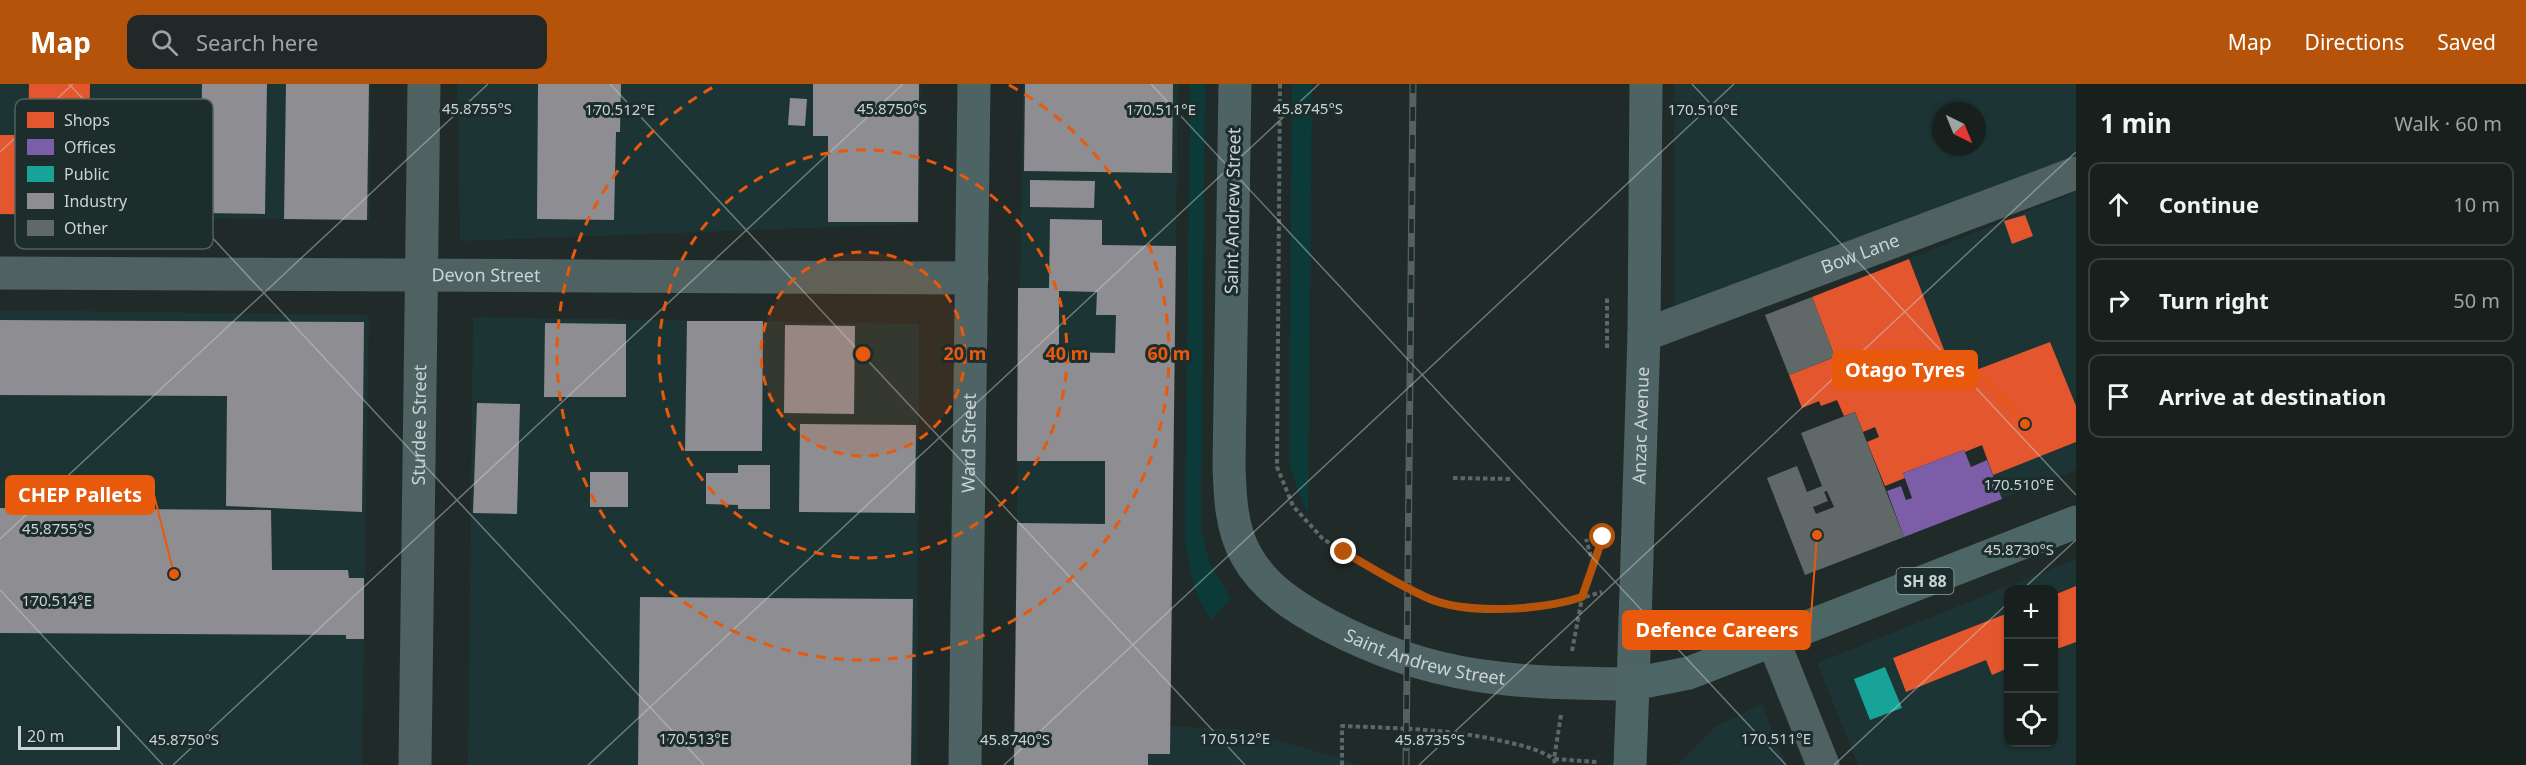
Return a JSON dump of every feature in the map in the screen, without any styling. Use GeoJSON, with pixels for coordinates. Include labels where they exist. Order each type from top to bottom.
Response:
{"type":"FeatureCollection","features":[{"type":"Feature","properties":{"kind":"highway","name":"Saint Andrew Street"},"geometry":{"type":"LineString","coordinates":[[1633,684],[1689,673],[2076,522]]}},
{"type":"Feature","properties":{"kind":"highway","name":"Anzac Avenue"},"geometry":{"type":"LineString","coordinates":[[1630,765],[1633,684]]}},
{"type":"Feature","properties":{"kind":"street","name":"Sturdee Street"},"geometry":{"type":"LineString","coordinates":[[415,765],[424,84]]}},
{"type":"Feature","properties":{"kind":"street","name":"Ward Street"},"geometry":{"type":"LineString","coordinates":[[965,765],[974,84]]}},
{"type":"Feature","properties":{"kind":"street","name":"Saint Andrew Street"},"geometry":{"type":"LineString","coordinates":[[1235,84],[1229,466],[1230,499],[1235,528],[1246,555],[1279,595],[1305,613],[1358,641],[1407,660],[1468,675],[1530,682],[1633,684]]}},
{"type":"Feature","properties":{"kind":"street","name":"Anzac Avenue"},"geometry":{"type":"LineString","coordinates":[[1633,684],[1644,335],[1646,84]]}},
{"type":"Feature","properties":{"kind":"street","name":"Bow Lane"},"geometry":{"type":"LineString","coordinates":[[1644,335],[2076,173]]}},
{"type":"Feature","properties":{"kind":"street","name":"Devon Street"},"geometry":{"type":"LineString","coordinates":[[0,273],[972,278]]}},
{"type":"Feature","properties":{"kind":"street"},"geometry":{"type":"LineString","coordinates":[[1773,640],[1823,765]]}},
{"type":"Feature","properties":{"kind":"path"},"geometry":{"type":"LineString","coordinates":[[1280,84],[1277,467],[1293,506],[1323,538],[1372,568],[1432,600],[1458,606],[1514,609],[1561,604],[1609,590]]}},
{"type":"Feature","properties":{"kind":"path"},"geometry":{"type":"LineString","coordinates":[[1607,352],[1608,294]]}},
{"type":"Feature","properties":{"kind":"path"},"geometry":{"type":"LineString","coordinates":[[1453,478],[1511,479]]}},
{"type":"Feature","properties":{"kind":"path"},"geometry":{"type":"LineString","coordinates":[[1578,615],[1603,537]]}},
{"type":"Feature","properties":{"kind":"path"},"geometry":{"type":"LineString","coordinates":[[1586,539],[1593,563]]}},
{"type":"Feature","properties":{"kind":"path"},"geometry":{"type":"LineString","coordinates":[[1342,765],[1342,726],[1451,731],[1524,745],[1554,759],[1577,761]]}},
{"type":"Feature","properties":{"kind":"path"},"geometry":{"type":"LineString","coordinates":[[1556,765],[1554,759],[1557,737]]}},
{"type":"Feature","properties":{"kind":"shaded area"},"geometry":{"type":"Polygon","coordinates":[[[0,84],[371,84],[370,221],[213,218],[213,99],[15,99],[15,215],[0,215],[0,84]]]}},
{"type":"Feature","properties":{"kind":"shaded area"},"geometry":{"type":"Polygon","coordinates":[[[457,84],[921,84],[919,224],[460,241],[457,84]]]}},
{"type":"Feature","properties":{"kind":"shaded area"},"geometry":{"type":"Polygon","coordinates":[[[1023,84],[1178,84],[1170,726],[1242,730],[1353,762],[1353,765],[1013,765],[1023,84]]]}},
{"type":"Feature","properties":{"kind":"shaded area"},"geometry":{"type":"Polygon","coordinates":[[[1190,84],[1205,84],[1201,530],[1210,563],[1231,599],[1211,620],[1195,592],[1185,543],[1190,84]]]}},
{"type":"Feature","properties":{"kind":"shaded area"},"geometry":{"type":"Polygon","coordinates":[[[1292,84],[1312,84],[1308,513],[1295,483],[1289,451],[1292,84]]]}},
{"type":"Feature","properties":{"kind":"shaded area"},"geometry":{"type":"Polygon","coordinates":[[[1674,84],[2076,84],[2076,158],[1674,309],[1674,84]]]}},
{"type":"Feature","properties":{"kind":"shaded area"},"geometry":{"type":"Polygon","coordinates":[[[2076,192],[2076,470],[2002,499],[1909,259],[2076,192]]]}},
{"type":"Feature","properties":{"kind":"shaded area"},"geometry":{"type":"Polygon","coordinates":[[[0,310],[369,315],[362,765],[0,765],[0,310]]]}},
{"type":"Feature","properties":{"kind":"shaded area"},"geometry":{"type":"Polygon","coordinates":[[[473,317],[919,324],[917,765],[468,765],[473,317]]]}},
{"type":"Feature","properties":{"kind":"shaded area"},"geometry":{"type":"Polygon","coordinates":[[[2076,559],[2076,765],[1858,765],[1817,663],[2004,588],[2004,747],[2058,747],[2058,585],[2011,585],[2076,559]]]}},
{"type":"Feature","properties":{"kind":"shaded area"},"geometry":{"type":"Polygon","coordinates":[[[1762,704],[1786,765],[1677,765],[1713,728],[1762,704]]]}},
{"type":"Feature","properties":{"kind":"building: Shops"},"geometry":{"type":"Polygon","coordinates":[[[29,84],[90,84],[90,99],[29,99],[29,84]]]}},
{"type":"Feature","properties":{"kind":"building: Shops"},"geometry":{"type":"Polygon","coordinates":[[[0,135],[15,135],[15,214],[0,214],[0,135]]]}},
{"type":"Feature","properties":{"kind":"building: Shops"},"geometry":{"type":"Polygon","coordinates":[[[2025,215],[2033,236],[2012,244],[2004,221],[2025,215]]]}},
{"type":"Feature","properties":{"kind":"building: Shops"},"geometry":{"type":"Polygon","coordinates":[[[1909,259],[1955,378],[2050,342],[2076,406],[2076,442],[1993,475],[1982,445],[1903,473],[1905,478],[1885,486],[1867,442],[1879,437],[1875,427],[1863,432],[1855,412],[1844,416],[1837,400],[1821,406],[1819,401],[1802,408],[1789,375],[1835,357],[1812,297],[1909,259]]]}},
{"type":"Feature","properties":{"kind":"building: Shops"},"geometry":{"type":"Polygon","coordinates":[[[2076,586],[2076,642],[2058,649],[2058,639],[2058,593],[2076,586]]]}},
{"type":"Feature","properties":{"kind":"building: Shops"},"geometry":{"type":"Polygon","coordinates":[[[2004,615],[2004,670],[1992,675],[1986,660],[1906,692],[1893,658],[2004,615]]]}},
{"type":"Feature","properties":{"kind":"building: Offices"},"geometry":{"type":"Polygon","coordinates":[[[1964,450],[1971,467],[1987,460],[2002,499],[1904,537],[1887,491],[1901,486],[1906,500],[1912,498],[1903,473],[1964,450]]]}},
{"type":"Feature","properties":{"kind":"building: Public"},"geometry":{"type":"Polygon","coordinates":[[[1885,667],[1902,708],[1870,720],[1854,679],[1885,667]]]}},
{"type":"Feature","properties":{"kind":"building: Industry"},"geometry":{"type":"Polygon","coordinates":[[[202,84],[267,84],[265,214],[213,213],[213,99],[202,99],[202,84]]]}},
{"type":"Feature","properties":{"kind":"building: Industry"},"geometry":{"type":"Polygon","coordinates":[[[286,84],[369,84],[367,220],[284,219],[286,84]]]}},
{"type":"Feature","properties":{"kind":"building: Industry"},"geometry":{"type":"Polygon","coordinates":[[[538,84],[621,84],[620,132],[616,132],[614,220],[537,219],[538,84]]]}},
{"type":"Feature","properties":{"kind":"building: Industry"},"geometry":{"type":"Polygon","coordinates":[[[813,84],[919,84],[918,222],[828,222],[828,136],[813,136],[813,84]]]}},
{"type":"Feature","properties":{"kind":"building: Industry"},"geometry":{"type":"Polygon","coordinates":[[[1025,84],[1173,84],[1172,173],[1024,171],[1025,84]]]}},
{"type":"Feature","properties":{"kind":"building: Industry"},"geometry":{"type":"Polygon","coordinates":[[[790,98],[807,99],[805,126],[788,125],[790,98]]]}},
{"type":"Feature","properties":{"kind":"building: Industry"},"geometry":{"type":"Polygon","coordinates":[[[1030,180],[1095,181],[1094,208],[1030,207],[1030,180]]]}},
{"type":"Feature","properties":{"kind":"building: Industry"},"geometry":{"type":"Polygon","coordinates":[[[1050,219],[1102,220],[1102,245],[1176,246],[1170,754],[1148,754],[1148,765],[1014,765],[1017,523],[1105,524],[1105,461],[1017,461],[1018,288],[1049,288],[1050,219]],[[1059,291],[1059,352],[1115,353],[1116,315],[1096,315],[1097,292],[1059,291]]]}},
{"type":"Feature","properties":{"kind":"building: Industry"},"geometry":{"type":"Polygon","coordinates":[[[0,320],[364,322],[362,512],[226,506],[227,396],[0,395],[0,320]]]}},
{"type":"Feature","properties":{"kind":"building: Industry"},"geometry":{"type":"Polygon","coordinates":[[[687,321],[763,321],[762,451],[685,451],[687,321]]]}},
{"type":"Feature","properties":{"kind":"building: Industry"},"geometry":{"type":"Polygon","coordinates":[[[545,323],[626,324],[626,397],[544,397],[545,323]]]}},
{"type":"Feature","properties":{"kind":"building: Industry"},"geometry":{"type":"Polygon","coordinates":[[[785,325],[855,326],[854,414],[784,413],[785,325]]]}},
{"type":"Feature","properties":{"kind":"building: Industry"},"geometry":{"type":"Polygon","coordinates":[[[477,403],[520,404],[517,514],[473,513],[477,403]]]}},
{"type":"Feature","properties":{"kind":"building: Industry"},"geometry":{"type":"Polygon","coordinates":[[[800,424],[916,425],[915,513],[799,512],[800,424]]]}},
{"type":"Feature","properties":{"kind":"building: Industry"},"geometry":{"type":"Polygon","coordinates":[[[738,465],[770,465],[770,509],[738,509],[738,505],[706,504],[706,473],[738,473],[738,465]]]}},
{"type":"Feature","properties":{"kind":"building: Industry"},"geometry":{"type":"Polygon","coordinates":[[[590,472],[628,472],[628,507],[590,507],[590,472]]]}},
{"type":"Feature","properties":{"kind":"building: Industry"},"geometry":{"type":"Polygon","coordinates":[[[0,508],[271,510],[272,570],[348,570],[349,578],[364,578],[364,639],[346,639],[346,635],[0,633],[0,508]]]}},
{"type":"Feature","properties":{"kind":"building: Industry"},"geometry":{"type":"Polygon","coordinates":[[[640,597],[913,599],[911,765],[638,765],[640,597]]]}},
{"type":"Feature","properties":{"kind":"building: Other"},"geometry":{"type":"Polygon","coordinates":[[[1812,297],[1835,357],[1789,375],[1765,315],[1812,297]]]}},
{"type":"Feature","properties":{"kind":"building: Other"},"geometry":{"type":"Polygon","coordinates":[[[1855,412],[1904,537],[1805,575],[1767,478],[1797,466],[1807,492],[1822,486],[1801,433],[1855,412]],[[1827,491],[1824,492],[1828,501],[1813,507],[1816,514],[1834,507],[1827,491]]]}},
{"type":"Feature","properties":{"kind":"railway"},"geometry":{"type":"LineString","coordinates":[[1406,765],[1413,84]]}},
{"type":"Feature","properties":{"kind":"place","name":"Otago Tyres"},"geometry":{"type":"Point","coordinates":[2025,424]}},
{"type":"Feature","properties":{"kind":"place","name":"Defence Careers"},"geometry":{"type":"Point","coordinates":[1817,535]}},
{"type":"Feature","properties":{"kind":"place","name":"CHEP Pallets"},"geometry":{"type":"Point","coordinates":[174,574]}},
{"type":"Feature","properties":{"kind":"route"},"geometry":{"type":"LineString","coordinates":[[1344,552],[1432,600],[1458,606],[1514,609],[1561,604],[1582,597],[1603,537]]}}]}
